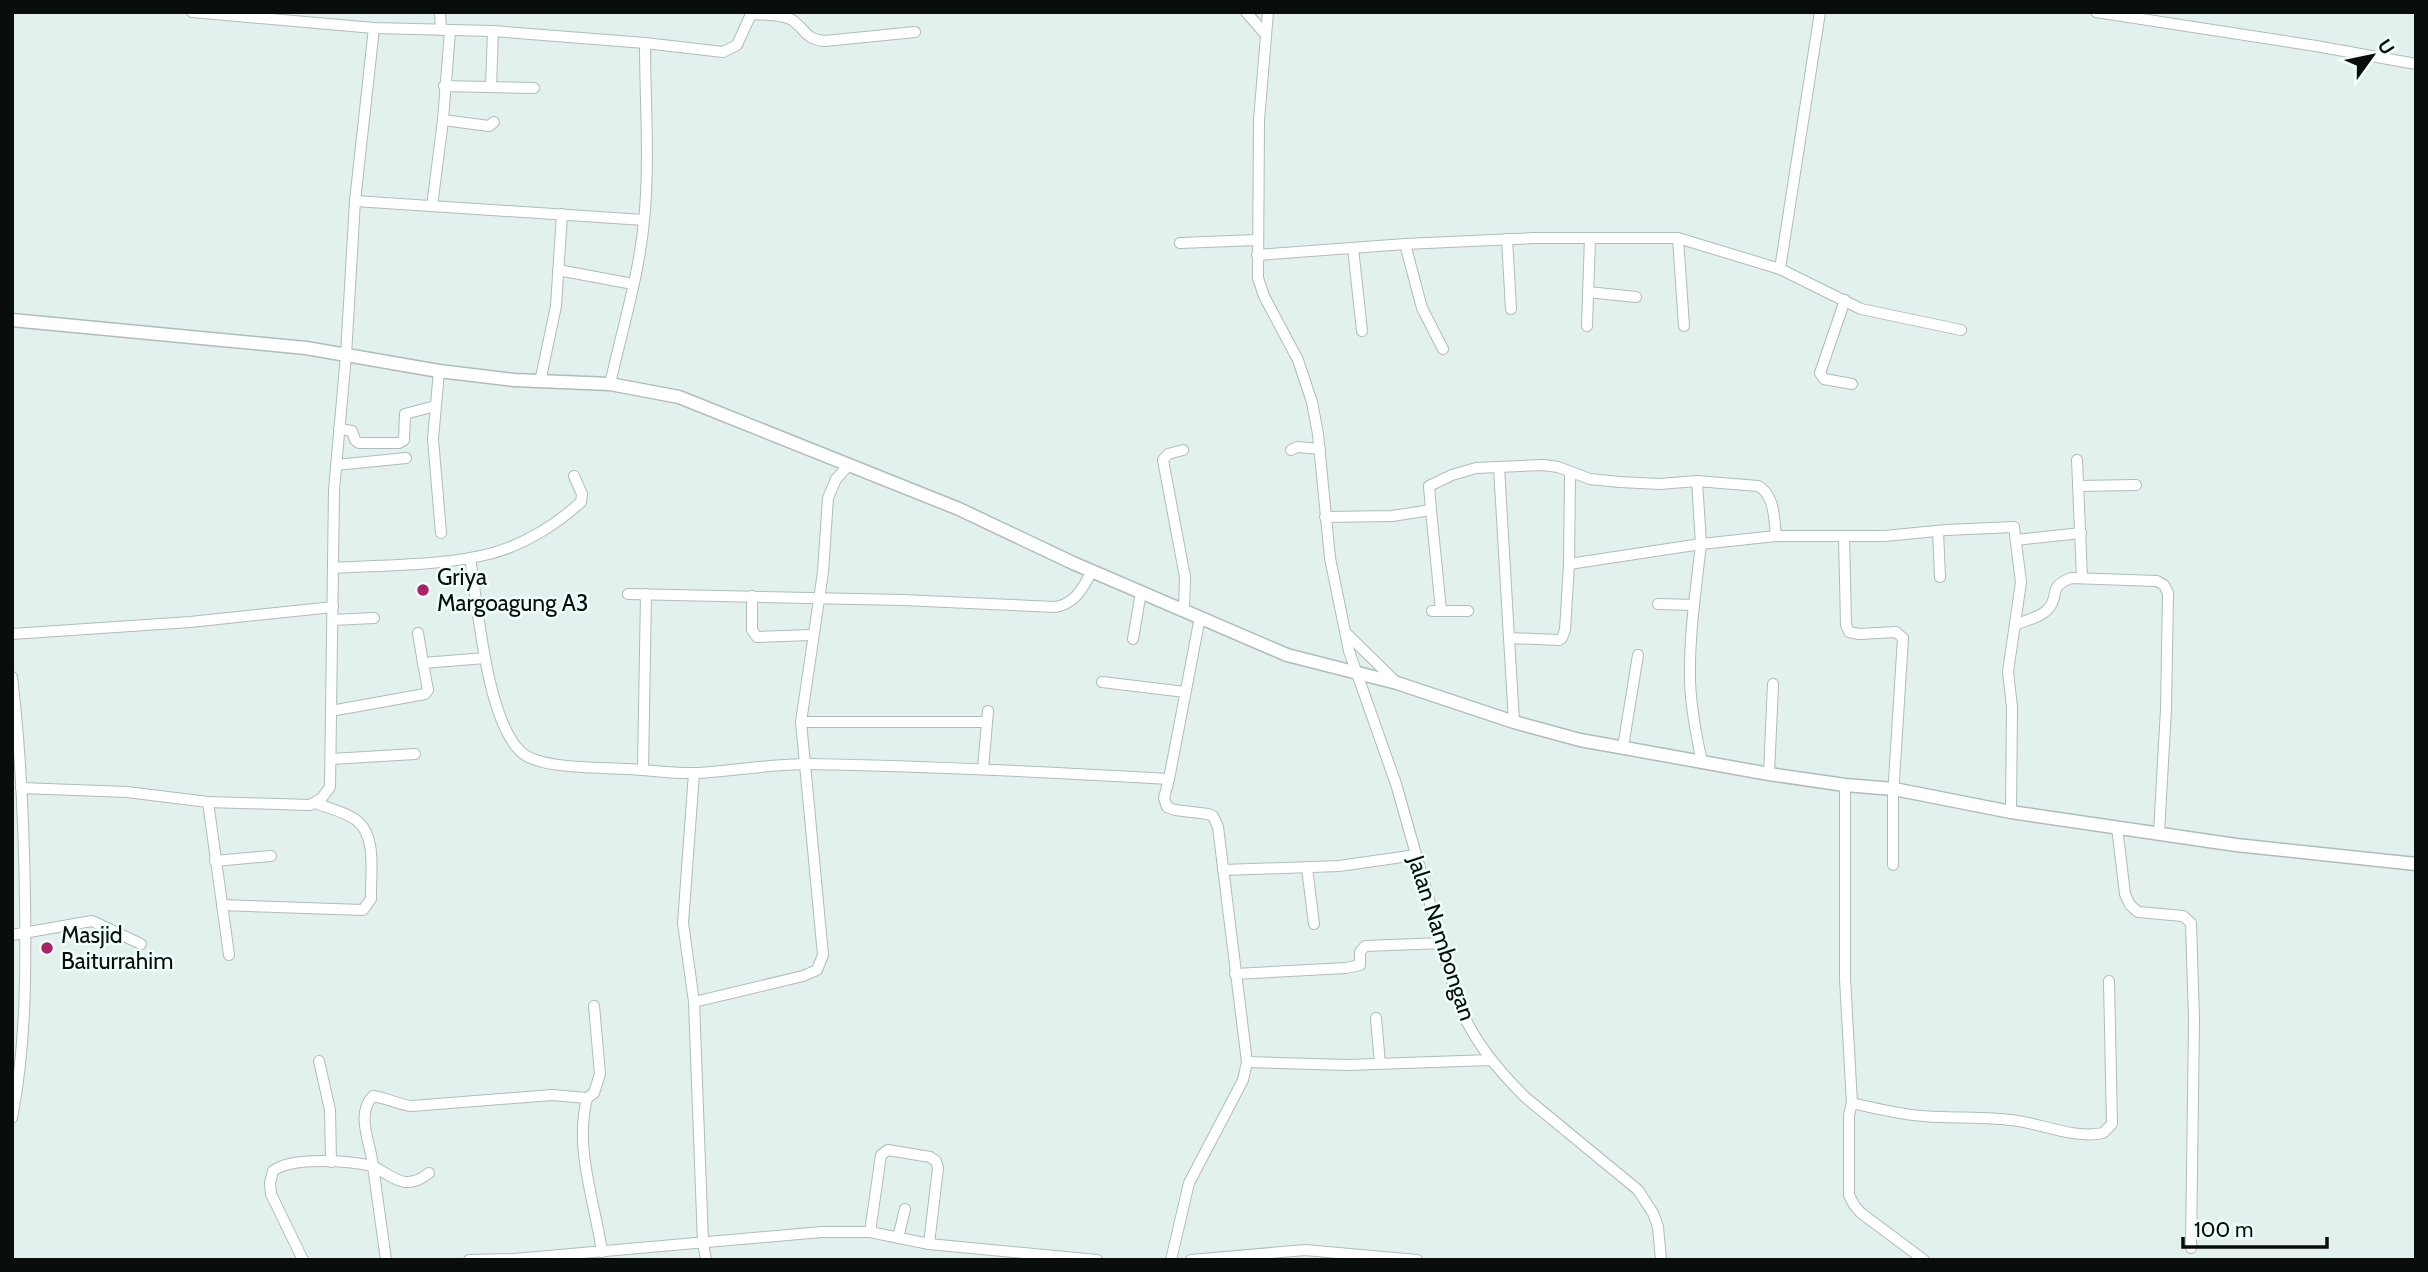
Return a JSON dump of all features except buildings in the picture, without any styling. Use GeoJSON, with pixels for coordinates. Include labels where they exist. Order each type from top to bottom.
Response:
{"type":"FeatureCollection","features":[{"type":"Feature","properties":{"kind":"street"},"geometry":{"type":"LineString","coordinates":[[192,12],[374,28],[493,31],[723,52],[737,45],[752,13],[790,19],[815,40],[915,32]]}},
{"type":"Feature","properties":{"kind":"street"},"geometry":{"type":"LineString","coordinates":[[432,206],[443,120],[445,30],[439,12]]}},
{"type":"Feature","properties":{"kind":"street"},"geometry":{"type":"LineString","coordinates":[[1246,12],[1266,35]]}},
{"type":"Feature","properties":{"kind":"street","name":"Jalan Nambongan"},"geometry":{"type":"LineString","coordinates":[[1268,12],[1259,120],[1258,278],[1264,296],[1305,378],[1312,402],[1320,449],[1330,558],[1345,633],[1356,674],[1395,784],[1463,1014],[1491,1060],[1525,1097],[1638,1190],[1653,1213],[1658,1227],[1661,1260]]}},
{"type":"Feature","properties":{"kind":"street"},"geometry":{"type":"LineString","coordinates":[[1780,269],[1820,12]]}},
{"type":"Feature","properties":{"kind":"street"},"geometry":{"type":"LineString","coordinates":[[2096,12],[2416,64]]}},
{"type":"Feature","properties":{"kind":"street"},"geometry":{"type":"LineString","coordinates":[[315,803],[324,797],[330,788],[336,465],[355,201],[374,28]]}},
{"type":"Feature","properties":{"kind":"street"},"geometry":{"type":"LineString","coordinates":[[491,87],[493,31]]}},
{"type":"Feature","properties":{"kind":"street"},"geometry":{"type":"LineString","coordinates":[[610,384],[633,284],[644,220],[645,43]]}},
{"type":"Feature","properties":{"kind":"street"},"geometry":{"type":"LineString","coordinates":[[444,86],[534,88]]}},
{"type":"Feature","properties":{"kind":"street"},"geometry":{"type":"LineString","coordinates":[[443,120],[489,126],[494,122]]}},
{"type":"Feature","properties":{"kind":"street"},"geometry":{"type":"LineString","coordinates":[[355,201],[644,220]]}},
{"type":"Feature","properties":{"kind":"street"},"geometry":{"type":"LineString","coordinates":[[540,382],[556,306],[562,214]]}},
{"type":"Feature","properties":{"kind":"street"},"geometry":{"type":"LineString","coordinates":[[1587,326],[1590,238]]}},
{"type":"Feature","properties":{"kind":"street"},"geometry":{"type":"LineString","coordinates":[[1678,238],[1684,326]]}},
{"type":"Feature","properties":{"kind":"street"},"geometry":{"type":"LineString","coordinates":[[1257,255],[1507,239],[1678,238],[1780,269],[1861,309],[1961,330]]}},
{"type":"Feature","properties":{"kind":"street"},"geometry":{"type":"LineString","coordinates":[[1507,239],[1511,309]]}},
{"type":"Feature","properties":{"kind":"street"},"geometry":{"type":"LineString","coordinates":[[1180,243],[1257,240]]}},
{"type":"Feature","properties":{"kind":"street"},"geometry":{"type":"LineString","coordinates":[[1405,244],[1422,308],[1443,349]]}},
{"type":"Feature","properties":{"kind":"street"},"geometry":{"type":"LineString","coordinates":[[1353,248],[1362,331]]}},
{"type":"Feature","properties":{"kind":"street"},"geometry":{"type":"LineString","coordinates":[[558,270],[633,284]]}},
{"type":"Feature","properties":{"kind":"street"},"geometry":{"type":"LineString","coordinates":[[1588,292],[1636,297]]}},
{"type":"Feature","properties":{"kind":"street"},"geometry":{"type":"LineString","coordinates":[[1845,300],[1820,373],[1824,379],[1852,384]]}},
{"type":"Feature","properties":{"kind":"street"},"geometry":{"type":"LineString","coordinates":[[12,320],[306,348],[439,371],[540,382],[610,384],[679,397],[844,467],[959,509],[1092,571],[1287,655],[1397,683],[1514,722],[1580,740],[1769,774],[1894,789],[2011,812],[2300,854],[2416,864]]}},
{"type":"Feature","properties":{"kind":"street"},"geometry":{"type":"LineString","coordinates":[[439,371],[433,454],[440,533]]}},
{"type":"Feature","properties":{"kind":"street"},"geometry":{"type":"LineString","coordinates":[[339,429],[352,431],[359,443],[399,443],[404,440],[405,414],[435,406]]}},
{"type":"Feature","properties":{"kind":"street"},"geometry":{"type":"LineString","coordinates":[[1291,450],[1297,447],[1320,449]]}},
{"type":"Feature","properties":{"kind":"street"},"geometry":{"type":"LineString","coordinates":[[1183,450],[1168,454],[1163,460],[1185,577],[1184,610]]}},
{"type":"Feature","properties":{"kind":"street"},"geometry":{"type":"LineString","coordinates":[[336,465],[406,458]]}},
{"type":"Feature","properties":{"kind":"street"},"geometry":{"type":"LineString","coordinates":[[2077,460],[2082,578]]}},
{"type":"Feature","properties":{"kind":"street"},"geometry":{"type":"LineString","coordinates":[[1468,611],[1436,611],[1429,486],[1464,472],[1499,467],[1550,465],[1590,479],[1620,482],[1660,484],[1697,481],[1751,484],[1763,489],[1769,497],[1776,536]]}},
{"type":"Feature","properties":{"kind":"street"},"geometry":{"type":"LineString","coordinates":[[694,1002],[803,976],[817,970],[823,955],[801,722],[823,572],[828,498],[844,467]]}},
{"type":"Feature","properties":{"kind":"street"},"geometry":{"type":"LineString","coordinates":[[1499,467],[1514,722]]}},
{"type":"Feature","properties":{"kind":"street"},"geometry":{"type":"LineString","coordinates":[[1509,638],[1559,640],[1565,630],[1570,473]]}},
{"type":"Feature","properties":{"kind":"street"},"geometry":{"type":"LineString","coordinates":[[333,568],[470,558],[496,552],[522,541],[575,508],[583,498],[574,476]]}},
{"type":"Feature","properties":{"kind":"street"},"geometry":{"type":"LineString","coordinates":[[1697,481],[1701,544],[1694,605],[1690,682],[1702,762]]}},
{"type":"Feature","properties":{"kind":"street"},"geometry":{"type":"LineString","coordinates":[[2078,486],[2136,485]]}},
{"type":"Feature","properties":{"kind":"street"},"geometry":{"type":"LineString","coordinates":[[1325,517],[1392,516],[1431,510]]}},
{"type":"Feature","properties":{"kind":"street"},"geometry":{"type":"LineString","coordinates":[[1569,564],[1701,544],[1776,536],[1885,536],[2014,527],[2021,582],[2008,672],[2012,707],[2011,812]]}},
{"type":"Feature","properties":{"kind":"street"},"geometry":{"type":"LineString","coordinates":[[1938,531],[1940,576]]}},
{"type":"Feature","properties":{"kind":"street"},"geometry":{"type":"LineString","coordinates":[[2016,540],[2081,533]]}},
{"type":"Feature","properties":{"kind":"street"},"geometry":{"type":"LineString","coordinates":[[1844,536],[1846,625],[1849,632],[1896,632],[1903,638],[1894,789],[1894,865]]}},
{"type":"Feature","properties":{"kind":"street"},"geometry":{"type":"LineString","coordinates":[[470,558],[485,658],[499,715],[507,736],[521,753],[531,759],[555,764],[694,773],[804,764],[983,769],[1168,779]]}},
{"type":"Feature","properties":{"kind":"street"},"geometry":{"type":"LineString","coordinates":[[628,594],[818,597],[1055,607],[1065,605],[1076,596],[1092,571]]}},
{"type":"Feature","properties":{"kind":"street"},"geometry":{"type":"LineString","coordinates":[[2017,624],[2047,610],[2051,606],[2056,587],[2071,578],[2157,581],[2164,585],[2168,593],[2166,709],[2159,833]]}},
{"type":"Feature","properties":{"kind":"street"},"geometry":{"type":"LineString","coordinates":[[1133,639],[1142,592]]}},
{"type":"Feature","properties":{"kind":"street"},"geometry":{"type":"LineString","coordinates":[[643,770],[646,594]]}},
{"type":"Feature","properties":{"kind":"street"},"geometry":{"type":"LineString","coordinates":[[752,596],[752,630],[755,635],[812,635]]}},
{"type":"Feature","properties":{"kind":"street"},"geometry":{"type":"LineString","coordinates":[[1658,604],[1694,605]]}},
{"type":"Feature","properties":{"kind":"street"},"geometry":{"type":"LineString","coordinates":[[12,635],[190,622],[333,607]]}},
{"type":"Feature","properties":{"kind":"street"},"geometry":{"type":"LineString","coordinates":[[1171,1260],[1189,1183],[1243,1080],[1247,1062],[1216,821],[1209,814],[1167,807],[1164,798],[1200,617]]}},
{"type":"Feature","properties":{"kind":"street"},"geometry":{"type":"LineString","coordinates":[[333,620],[374,618]]}},
{"type":"Feature","properties":{"kind":"street"},"geometry":{"type":"LineString","coordinates":[[331,711],[425,694],[428,690],[418,633]]}},
{"type":"Feature","properties":{"kind":"street"},"geometry":{"type":"LineString","coordinates":[[1345,633],[1397,683]]}},
{"type":"Feature","properties":{"kind":"street"},"geometry":{"type":"LineString","coordinates":[[1623,747],[1638,655]]}},
{"type":"Feature","properties":{"kind":"street"},"geometry":{"type":"LineString","coordinates":[[423,663],[485,658]]}},
{"type":"Feature","properties":{"kind":"street"},"geometry":{"type":"LineString","coordinates":[[12,677],[24,834],[26,934],[21,1072],[12,1118]]}},
{"type":"Feature","properties":{"kind":"street"},"geometry":{"type":"LineString","coordinates":[[1102,682],[1185,692]]}},
{"type":"Feature","properties":{"kind":"street"},"geometry":{"type":"LineString","coordinates":[[1769,774],[1773,684]]}},
{"type":"Feature","properties":{"kind":"street"},"geometry":{"type":"LineString","coordinates":[[801,722],[988,717],[983,769]]}},
{"type":"Feature","properties":{"kind":"street"},"geometry":{"type":"LineString","coordinates":[[331,759],[415,754]]}},
{"type":"Feature","properties":{"kind":"street"},"geometry":{"type":"LineString","coordinates":[[694,773],[683,923],[694,1002],[703,1243],[706,1260]]}},
{"type":"Feature","properties":{"kind":"street"},"geometry":{"type":"LineString","coordinates":[[1845,785],[1845,966],[1852,1103],[1849,1115],[1849,1195],[1861,1213],[1924,1260]]}},
{"type":"Feature","properties":{"kind":"street"},"geometry":{"type":"LineString","coordinates":[[21,788],[127,792],[208,802],[315,803],[357,820],[365,832],[371,849],[370,899],[363,910],[343,907],[222,905]]}},
{"type":"Feature","properties":{"kind":"street"},"geometry":{"type":"LineString","coordinates":[[208,802],[229,955]]}},
{"type":"Feature","properties":{"kind":"street"},"geometry":{"type":"LineString","coordinates":[[2117,827],[2125,894],[2130,905],[2138,912],[2183,916],[2191,923],[2194,1033],[2190,1248]]}},
{"type":"Feature","properties":{"kind":"street"},"geometry":{"type":"LineString","coordinates":[[1223,870],[1307,868],[1416,855]]}},
{"type":"Feature","properties":{"kind":"street"},"geometry":{"type":"LineString","coordinates":[[215,861],[271,856]]}},
{"type":"Feature","properties":{"kind":"street"},"geometry":{"type":"LineString","coordinates":[[1307,868],[1314,924]]}},
{"type":"Feature","properties":{"kind":"street"},"geometry":{"type":"LineString","coordinates":[[12,935],[92,921],[141,944]]}},
{"type":"Feature","properties":{"kind":"street"},"geometry":{"type":"LineString","coordinates":[[1235,974],[1346,968],[1360,965],[1360,949],[1365,946],[1443,943]]}},
{"type":"Feature","properties":{"kind":"street"},"geometry":{"type":"LineString","coordinates":[[1852,1103],[1920,1116],[1969,1116],[2019,1121],[2070,1132],[2096,1135],[2103,1133],[2112,1124],[2109,981]]}},
{"type":"Feature","properties":{"kind":"street"},"geometry":{"type":"LineString","coordinates":[[386,1260],[365,1116],[367,1102],[373,1096],[385,1097],[399,1105],[412,1106],[552,1096],[587,1098],[594,1093],[600,1074],[594,1006]]}},
{"type":"Feature","properties":{"kind":"street"},"geometry":{"type":"LineString","coordinates":[[1376,1018],[1380,1065]]}},
{"type":"Feature","properties":{"kind":"street"},"geometry":{"type":"LineString","coordinates":[[1247,1062],[1380,1065],[1491,1060]]}},
{"type":"Feature","properties":{"kind":"street"},"geometry":{"type":"LineString","coordinates":[[319,1061],[330,1110],[331,1162]]}},
{"type":"Feature","properties":{"kind":"street"},"geometry":{"type":"LineString","coordinates":[[587,1098],[583,1114],[582,1143],[602,1252]]}},
{"type":"Feature","properties":{"kind":"street"},"geometry":{"type":"LineString","coordinates":[[870,1232],[881,1155],[888,1150],[930,1157],[936,1161],[937,1168],[929,1244]]}},
{"type":"Feature","properties":{"kind":"street"},"geometry":{"type":"LineString","coordinates":[[303,1260],[271,1194],[273,1171],[289,1164],[356,1163],[373,1166],[401,1182],[410,1184],[418,1182],[429,1173]]}},
{"type":"Feature","properties":{"kind":"street"},"geometry":{"type":"LineString","coordinates":[[898,1238],[905,1209]]}},
{"type":"Feature","properties":{"kind":"street"},"geometry":{"type":"LineString","coordinates":[[469,1260],[514,1259],[822,1232],[870,1232],[929,1244],[1097,1260]]}},
{"type":"Feature","properties":{"kind":"street"},"geometry":{"type":"LineString","coordinates":[[1191,1260],[1304,1255],[1416,1260]]}},
{"type":"Feature","properties":{"kind":"place","name":"Griya Margoagung A3"},"geometry":{"type":"Point","coordinates":[423,590]}},
{"type":"Feature","properties":{"kind":"place","name":"Masjid Baiturrahim"},"geometry":{"type":"Point","coordinates":[47,948]}}]}
